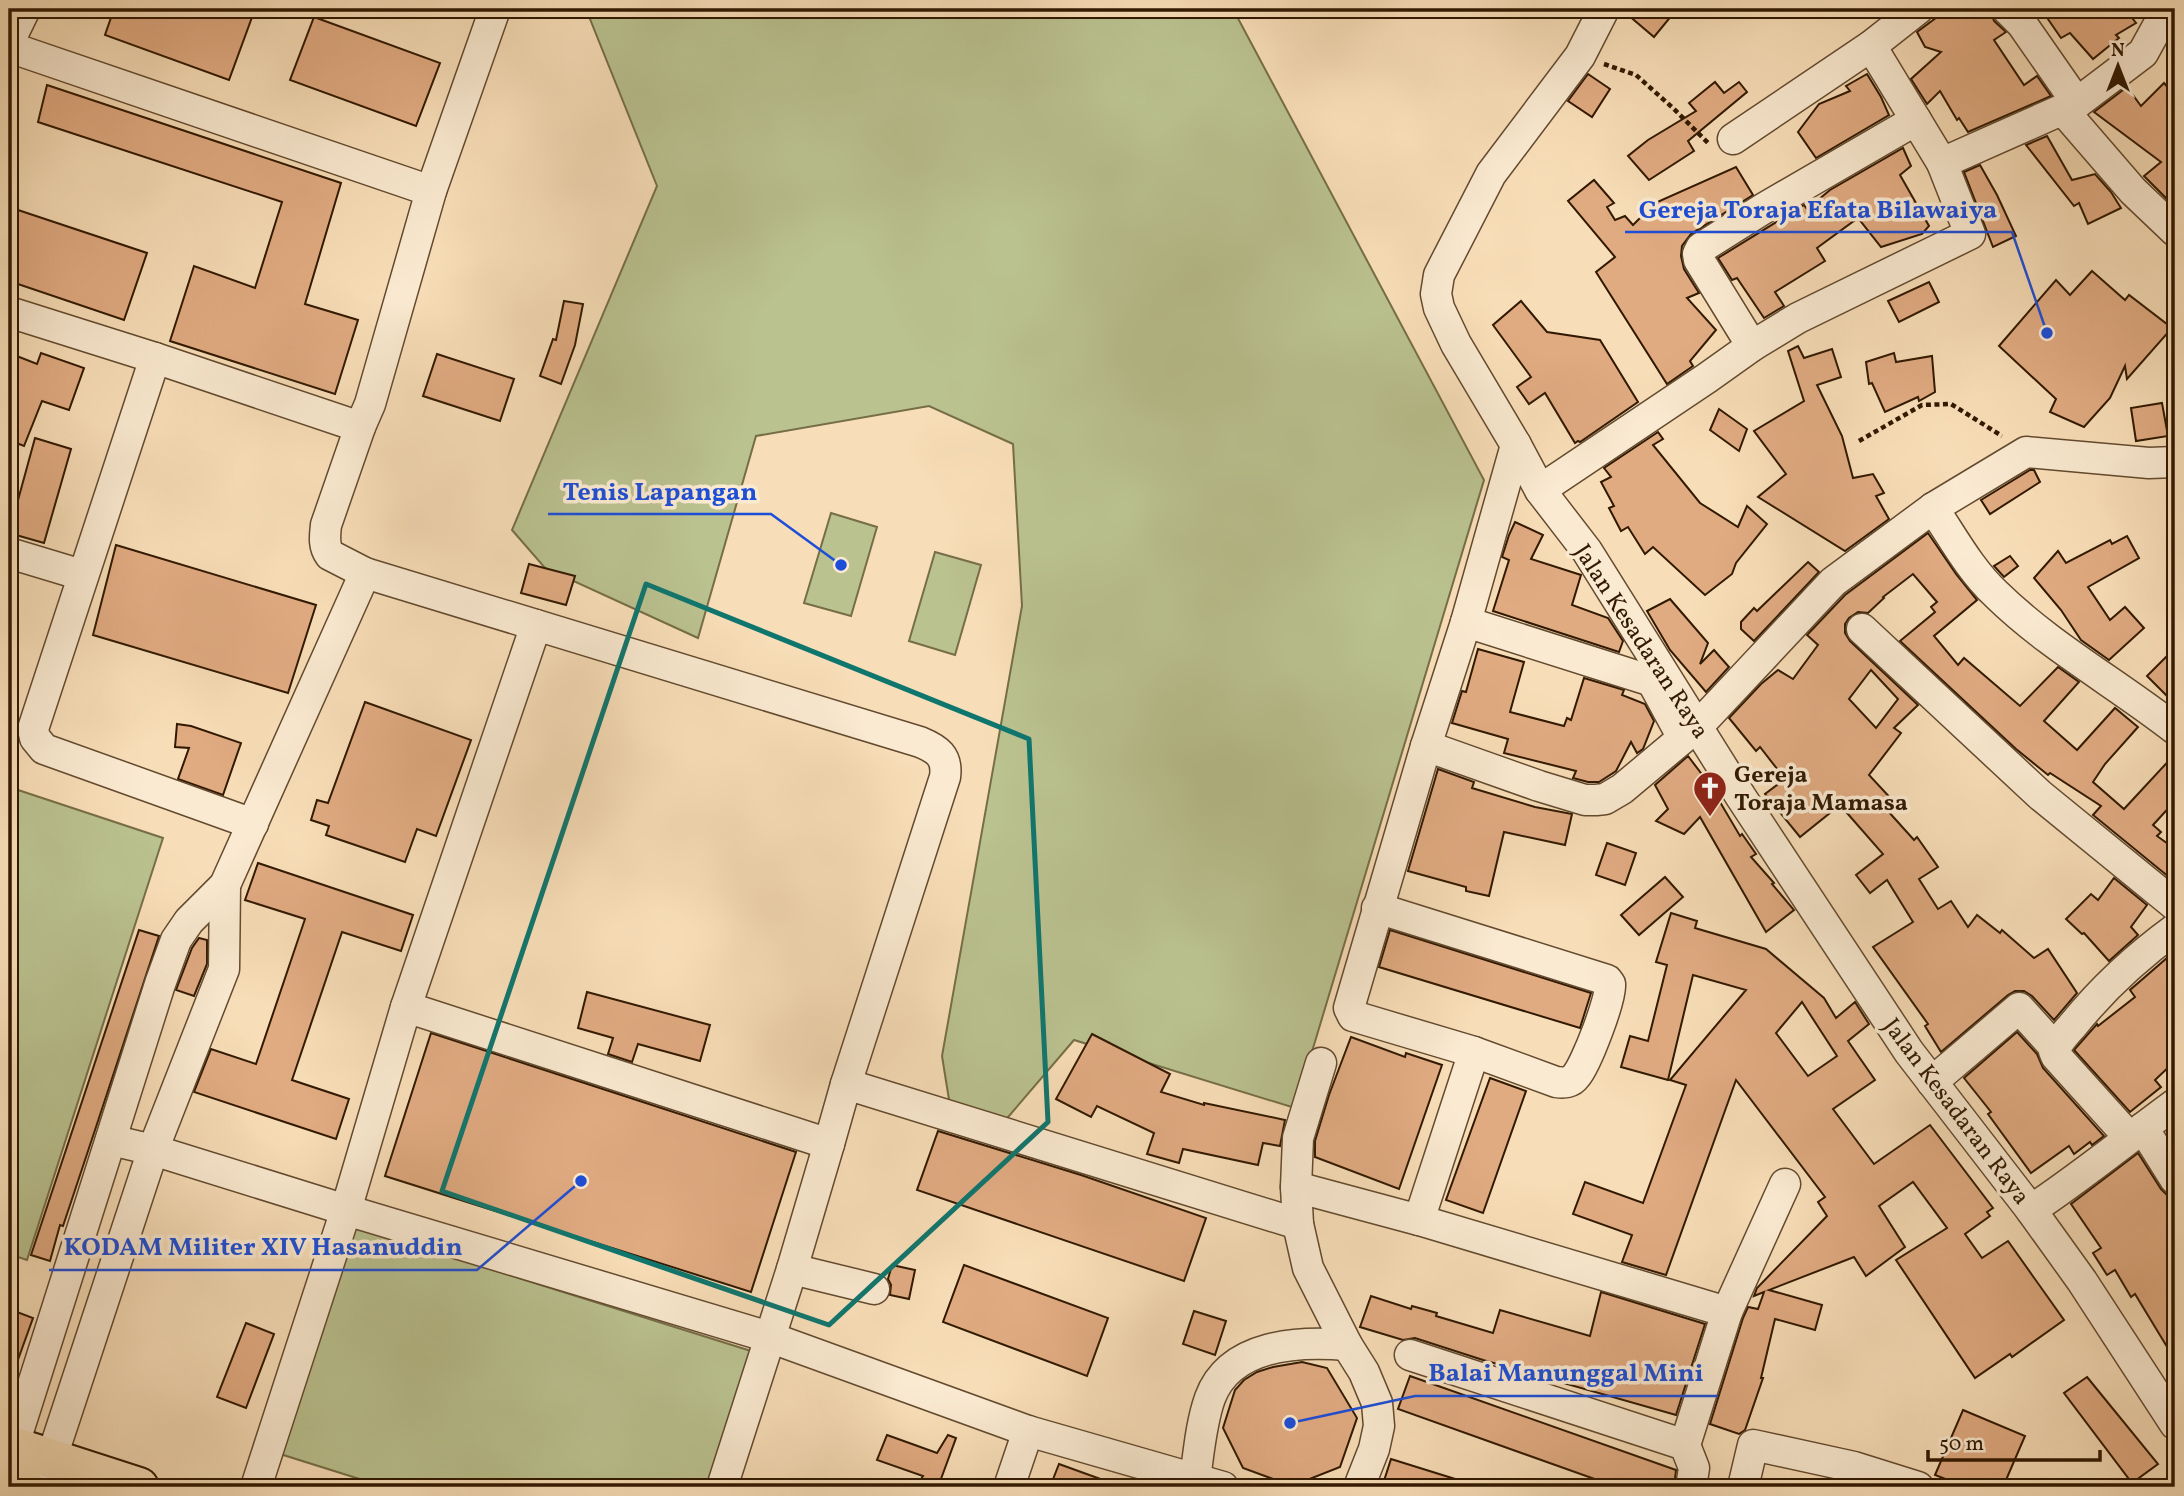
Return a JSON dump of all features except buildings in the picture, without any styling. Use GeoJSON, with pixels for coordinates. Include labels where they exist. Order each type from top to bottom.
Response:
{"type":"FeatureCollection","features":[{"type":"Feature","properties":{"kind":"highway"},"geometry":{"type":"LineString","coordinates":[[10,1458],[46,1473],[139,1487]]}},
{"type":"Feature","properties":{"kind":"highway"},"geometry":{"type":"LineString","coordinates":[[10,1458],[25,1487]]}},
{"type":"Feature","properties":{"kind":"street"},"geometry":{"type":"LineString","coordinates":[[9,41],[24,9]]}},
{"type":"Feature","properties":{"kind":"street"},"geometry":{"type":"LineString","coordinates":[[495,9],[432,191],[370,404],[335,495],[326,525],[326,551],[365,573],[920,741],[936,749],[943,756],[946,767],[722,1487]]}},
{"type":"Feature","properties":{"kind":"street","name":"Jalan Kesadaran Raya"},"geometry":{"type":"LineString","coordinates":[[1604,9],[1580,56],[1492,174],[1439,275],[1436,285],[1439,308],[1456,344],[1540,490],[1587,551],[1822,922],[1909,1052],[2031,1210],[2082,1281],[2175,1424]]}},
{"type":"Feature","properties":{"kind":"street"},"geometry":{"type":"LineString","coordinates":[[1733,139],[1871,47],[1918,9]]}},
{"type":"Feature","properties":{"kind":"street"},"geometry":{"type":"LineString","coordinates":[[2007,9],[2022,24],[2070,107],[2133,191],[2175,231]]}},
{"type":"Feature","properties":{"kind":"street"},"geometry":{"type":"LineString","coordinates":[[1942,163],[2070,107],[2143,52],[2171,9]]}},
{"type":"Feature","properties":{"kind":"street"},"geometry":{"type":"LineString","coordinates":[[9,47],[432,191]]}},
{"type":"Feature","properties":{"kind":"street"},"geometry":{"type":"LineString","coordinates":[[1540,490],[1752,346],[1798,318],[1970,234],[1942,163],[1871,47]]}},
{"type":"Feature","properties":{"kind":"street"},"geometry":{"type":"LineString","coordinates":[[1752,346],[1699,260],[1701,248],[1916,120]]}},
{"type":"Feature","properties":{"kind":"street"},"geometry":{"type":"LineString","coordinates":[[9,312],[360,427]]}},
{"type":"Feature","properties":{"kind":"street"},"geometry":{"type":"LineString","coordinates":[[155,358],[33,729],[44,750],[253,824]]}},
{"type":"Feature","properties":{"kind":"street"},"geometry":{"type":"LineString","coordinates":[[1377,908],[1607,980],[1611,984],[1611,993],[1576,1077],[1567,1083],[1556,1082],[1474,1052],[1353,1016],[1349,1008],[1377,908],[1426,746],[1466,622],[1516,445]]}},
{"type":"Feature","properties":{"kind":"street"},"geometry":{"type":"LineString","coordinates":[[1697,727],[1833,582],[1933,508],[2026,452],[2175,463]]}},
{"type":"Feature","properties":{"kind":"street"},"geometry":{"type":"LineString","coordinates":[[1933,508],[1978,575],[1994,593],[2031,626],[2175,729]]}},
{"type":"Feature","properties":{"kind":"street"},"geometry":{"type":"LineString","coordinates":[[9,553],[82,575]]}},
{"type":"Feature","properties":{"kind":"street"},"geometry":{"type":"LineString","coordinates":[[10,1458],[176,940],[189,921],[225,885],[365,573]]}},
{"type":"Feature","properties":{"kind":"street"},"geometry":{"type":"LineString","coordinates":[[1426,746],[1539,786],[1585,800],[1596,800],[1605,799],[1622,789],[1682,738],[1652,681],[1466,622]]}},
{"type":"Feature","properties":{"kind":"street"},"geometry":{"type":"LineString","coordinates":[[256,1487],[346,1210],[406,1007],[536,625]]}},
{"type":"Feature","properties":{"kind":"street"},"geometry":{"type":"LineString","coordinates":[[1862,629],[2040,795],[2175,905]]}},
{"type":"Feature","properties":{"kind":"street"},"geometry":{"type":"LineString","coordinates":[[46,1473],[153,1150],[224,969],[225,885]]}},
{"type":"Feature","properties":{"kind":"street"},"geometry":{"type":"LineString","coordinates":[[2055,1048],[2107,987],[2175,929]]}},
{"type":"Feature","properties":{"kind":"street"},"geometry":{"type":"LineString","coordinates":[[406,1007],[829,1144]]}},
{"type":"Feature","properties":{"kind":"street"},"geometry":{"type":"LineString","coordinates":[[1932,1082],[2019,1008],[2055,1048],[2056,1056],[2136,1132],[2175,1180]]}},
{"type":"Feature","properties":{"kind":"street"},"geometry":{"type":"LineString","coordinates":[[1419,1220],[1474,1052]]}},
{"type":"Feature","properties":{"kind":"street"},"geometry":{"type":"LineString","coordinates":[[1321,1063],[1298,1138],[1298,1223],[1308,1268],[1347,1345],[1364,1372],[1377,1403],[1379,1426],[1374,1449],[1359,1487]]}},
{"type":"Feature","properties":{"kind":"street"},"geometry":{"type":"LineString","coordinates":[[846,1083],[1298,1223]]}},
{"type":"Feature","properties":{"kind":"street"},"geometry":{"type":"LineString","coordinates":[[2031,1210],[2069,1185],[2175,1104]]}},
{"type":"Feature","properties":{"kind":"street"},"geometry":{"type":"LineString","coordinates":[[111,1140],[153,1150],[769,1337],[1028,1431],[1223,1487]]}},
{"type":"Feature","properties":{"kind":"street"},"geometry":{"type":"LineString","coordinates":[[1691,1487],[1694,1468],[1685,1445],[1727,1312],[1785,1184]]}},
{"type":"Feature","properties":{"kind":"street"},"geometry":{"type":"LineString","coordinates":[[1296,1187],[1419,1220],[1727,1312]]}},
{"type":"Feature","properties":{"kind":"street"},"geometry":{"type":"LineString","coordinates":[[792,1269],[874,1289]]}},
{"type":"Feature","properties":{"kind":"street"},"geometry":{"type":"LineString","coordinates":[[1195,1478],[1210,1398],[1221,1378],[1235,1365],[1276,1347],[1321,1343],[1347,1345]]}},
{"type":"Feature","properties":{"kind":"street"},"geometry":{"type":"LineString","coordinates":[[1410,1355],[1685,1445]]}},
{"type":"Feature","properties":{"kind":"street"},"geometry":{"type":"LineString","coordinates":[[1009,1487],[1028,1431]]}},
{"type":"Feature","properties":{"kind":"street"},"geometry":{"type":"LineString","coordinates":[[1743,1487],[1754,1445],[1841,1463],[1918,1487]]}},
{"type":"Feature","properties":{"kind":"path"},"geometry":{"type":"LineString","coordinates":[[1580,56],[1636,75],[1706,143],[1718,145],[1733,139]]}},
{"type":"Feature","properties":{"kind":"path"},"geometry":{"type":"LineString","coordinates":[[1859,441],[1922,405],[1951,404],[2026,452]]}},
{"type":"Feature","properties":{"kind":"highlighted area"},"geometry":{"type":"Polygon","coordinates":[[[646,584],[1029,739],[1048,1122],[829,1325],[442,1191],[646,584]]]}},
{"type":"Feature","properties":{"kind":"green space"},"geometry":{"type":"Polygon","coordinates":[[[586,9],[1233,9],[1484,480],[1295,1108],[1074,1040],[1003,1123],[950,1106],[942,1056],[1022,606],[1013,444],[929,406],[756,436],[698,638],[545,568],[512,530],[657,186],[586,9]]]}},
{"type":"Feature","properties":{"kind":"green space"},"geometry":{"type":"Polygon","coordinates":[[[831,513],[877,527],[851,616],[804,603],[831,513]]]}},
{"type":"Feature","properties":{"kind":"green space"},"geometry":{"type":"Polygon","coordinates":[[[935,552],[981,565],[955,655],[909,641],[935,552]]]}},
{"type":"Feature","properties":{"kind":"green space"},"geometry":{"type":"Polygon","coordinates":[[[9,787],[163,838],[27,1260],[9,1254],[9,787]]]}},
{"type":"Feature","properties":{"kind":"green space"},"geometry":{"type":"Polygon","coordinates":[[[350,1225],[751,1351],[707,1487],[385,1487],[277,1453],[350,1225]]]}},
{"type":"Feature","properties":{"kind":"place","name":"Gereja Toraja Efata Bilawaiya"},"geometry":{"type":"Point","coordinates":[2047,333]}},
{"type":"Feature","properties":{"kind":"place","name":"Tenis Lapangan"},"geometry":{"type":"Point","coordinates":[841,565]}},
{"type":"Feature","properties":{"kind":"place","name":"Gereja Toraja Mamasa"},"geometry":{"type":"Point","coordinates":[1710,818]}},
{"type":"Feature","properties":{"kind":"place","name":"KODAM Militer XIV Hasanuddin"},"geometry":{"type":"Point","coordinates":[581,1181]}},
{"type":"Feature","properties":{"kind":"place","name":"Balai Manunggal Mini"},"geometry":{"type":"Point","coordinates":[1290,1423]}}]}
